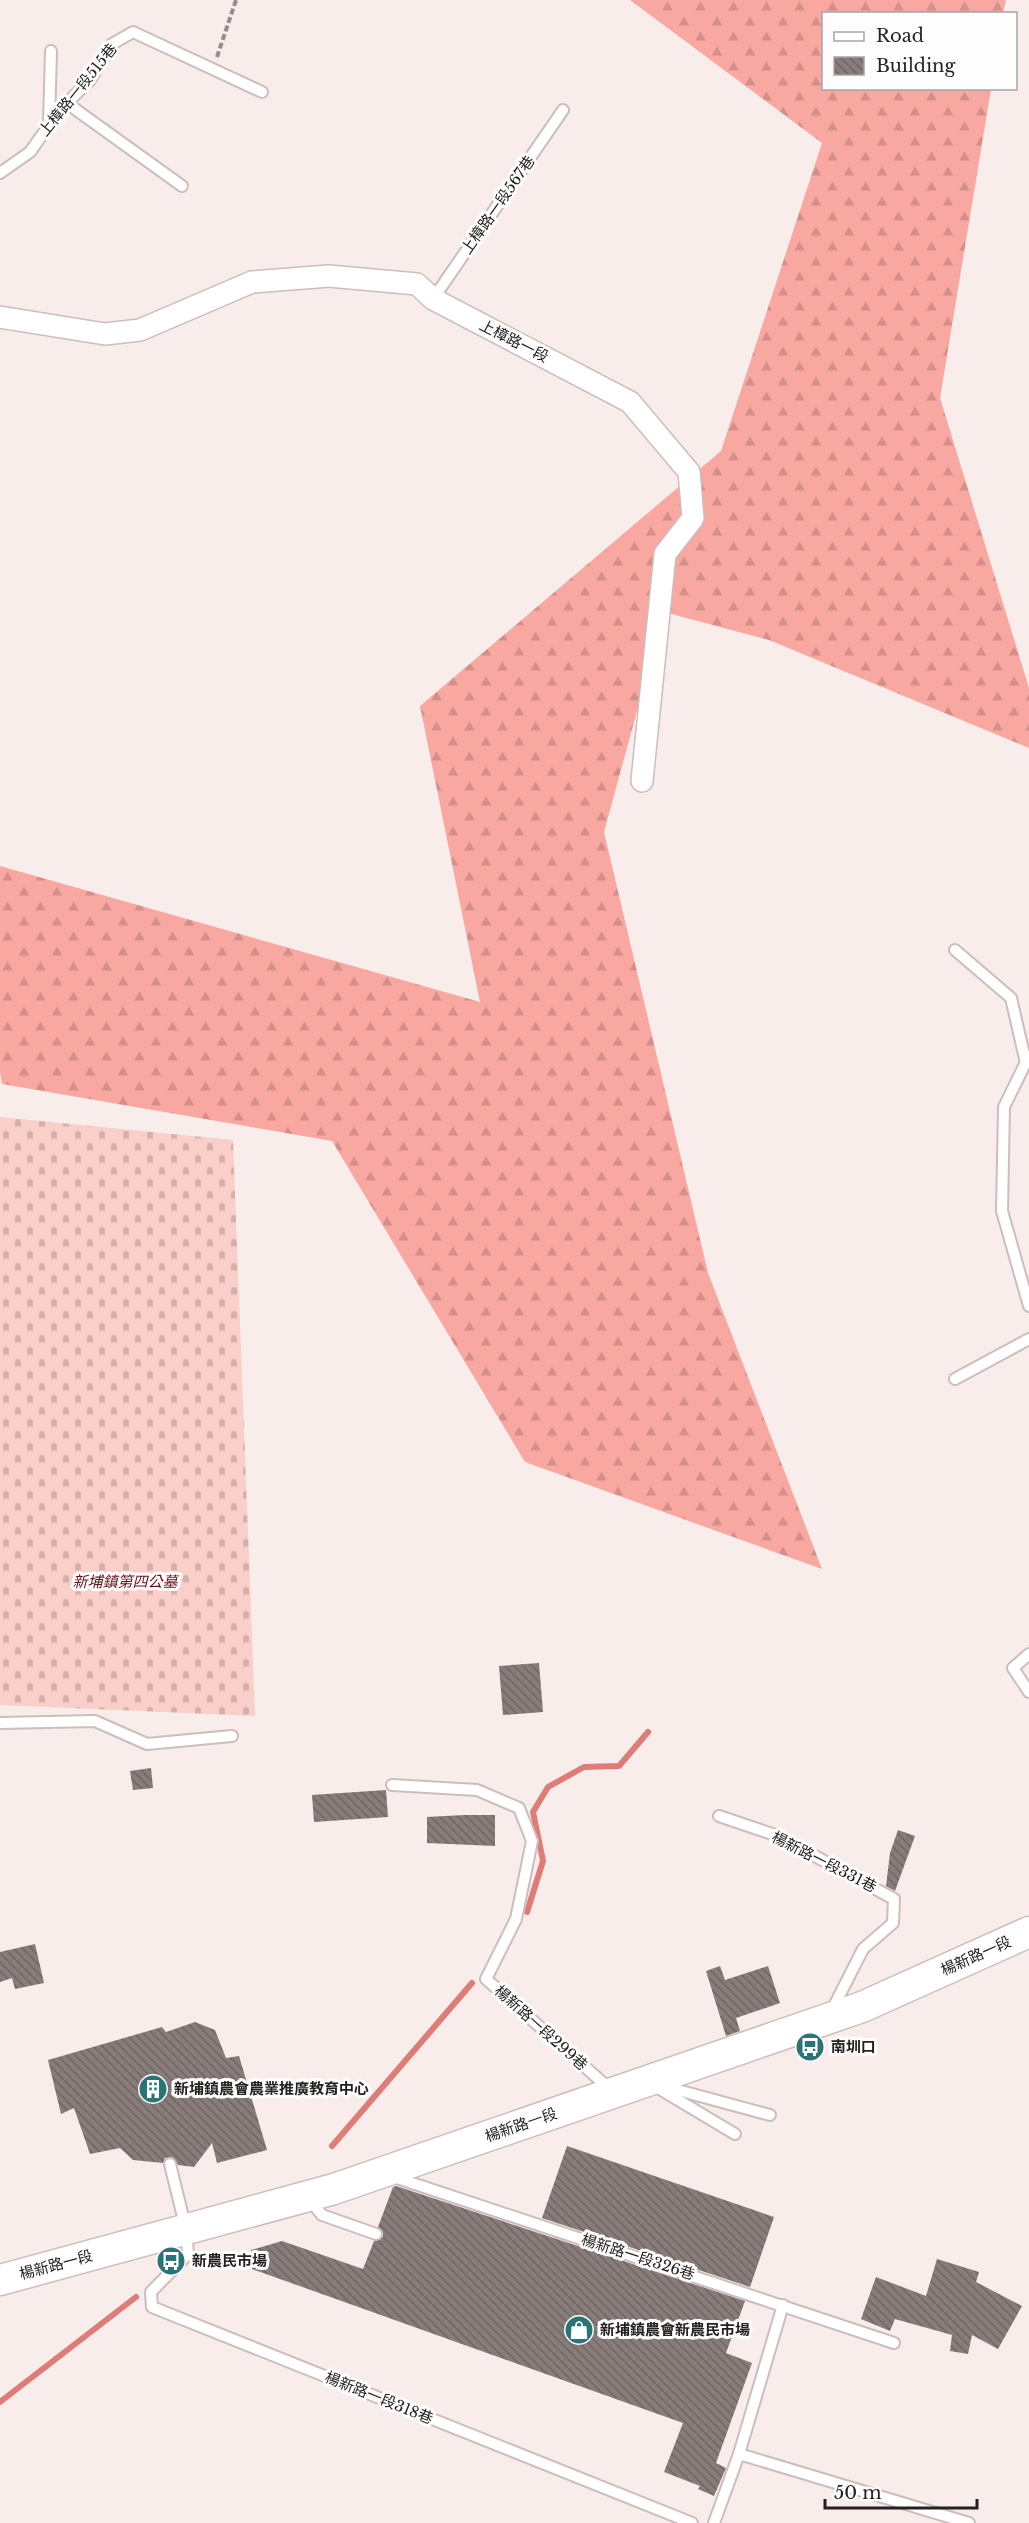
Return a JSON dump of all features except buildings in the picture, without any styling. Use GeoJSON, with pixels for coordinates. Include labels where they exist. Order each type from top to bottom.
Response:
{"type":"FeatureCollection","features":[{"type":"Feature","properties":{"kind":"main road","name":"楊新路一段"},"geometry":{"type":"LineString","coordinates":[[0,2280],[307,2196],[382,2173],[862,2007],[1029,1932]]}},
{"type":"Feature","properties":{"kind":"street","name":"上樟路一段"},"geometry":{"type":"LineString","coordinates":[[0,317],[105,334],[140,330],[252,282],[329,276],[417,284],[433,299],[630,402],[689,472],[693,518],[665,554],[642,781]]}},
{"type":"Feature","properties":{"kind":"lane","name":"上樟路一段515巷"},"geometry":{"type":"LineString","coordinates":[[0,173],[30,152],[49,123],[90,80],[112,44],[133,32],[262,92]]}},
{"type":"Feature","properties":{"kind":"lane"},"geometry":{"type":"LineString","coordinates":[[49,123],[51,51]]}},
{"type":"Feature","properties":{"kind":"lane"},"geometry":{"type":"LineString","coordinates":[[68,104],[182,186]]}},
{"type":"Feature","properties":{"kind":"lane","name":"上樟路一段567巷"},"geometry":{"type":"LineString","coordinates":[[433,299],[563,110]]}},
{"type":"Feature","properties":{"kind":"lane"},"geometry":{"type":"LineString","coordinates":[[955,950],[1011,998],[1027,1059],[1004,1107],[1002,1211],[1029,1306]]}},
{"type":"Feature","properties":{"kind":"lane"},"geometry":{"type":"LineString","coordinates":[[955,1379],[1029,1339]]}},
{"type":"Feature","properties":{"kind":"lane"},"geometry":{"type":"LineString","coordinates":[[1029,1653],[1013,1668],[1029,1692]]}},
{"type":"Feature","properties":{"kind":"lane"},"geometry":{"type":"LineString","coordinates":[[0,1723],[95,1721],[147,1744],[232,1737]]}},
{"type":"Feature","properties":{"kind":"lane","name":"楊新路一段299巷"},"geometry":{"type":"LineString","coordinates":[[392,1785],[477,1790],[519,1808],[532,1841],[516,1919],[486,1979],[614,2093]]}},
{"type":"Feature","properties":{"kind":"lane","name":"楊新路一段331巷"},"geometry":{"type":"LineString","coordinates":[[719,1816],[778,1836],[894,1899],[893,1923],[863,1949],[826,2020]]}},
{"type":"Feature","properties":{"kind":"lane"},"geometry":{"type":"LineString","coordinates":[[647,2082],[770,2115]]}},
{"type":"Feature","properties":{"kind":"lane"},"geometry":{"type":"LineString","coordinates":[[647,2082],[735,2134]]}},
{"type":"Feature","properties":{"kind":"lane"},"geometry":{"type":"LineString","coordinates":[[170,2164],[186,2229]]}},
{"type":"Feature","properties":{"kind":"lane","name":"楊新路一段326巷"},"geometry":{"type":"LineString","coordinates":[[382,2173],[894,2343]]}},
{"type":"Feature","properties":{"kind":"lane"},"geometry":{"type":"LineString","coordinates":[[307,2196],[322,2215],[376,2234]]}},
{"type":"Feature","properties":{"kind":"lane","name":"楊新路一段318巷"},"geometry":{"type":"LineString","coordinates":[[186,2229],[188,2254],[151,2292],[152,2307],[692,2523]]}},
{"type":"Feature","properties":{"kind":"lane"},"geometry":{"type":"LineString","coordinates":[[714,2523],[739,2454],[783,2305]]}},
{"type":"Feature","properties":{"kind":"lane"},"geometry":{"type":"LineString","coordinates":[[739,2454],[969,2523]]}},
{"type":"Feature","properties":{"kind":"path"},"geometry":{"type":"LineString","coordinates":[[211,68],[222,48],[236,0]]}},
{"type":"Feature","properties":{"kind":"green space"},"geometry":{"type":"Polygon","coordinates":[[[630,0],[1006,0],[1003,12],[822,12],[822,90],[991,90],[940,398],[1029,688],[1029,748],[769,640],[664,612],[604,832],[708,1273],[822,1569],[525,1462],[332,1141],[2,1084],[0,1072],[0,866],[480,1002],[420,706],[721,451],[822,143],[630,0]]]}},
{"type":"Feature","properties":{"kind":"green space","name":"新埔鎮第四公墓"},"geometry":{"type":"Polygon","coordinates":[[[0,1117],[233,1140],[255,1716],[0,1705],[0,1117]]]}},
{"type":"Feature","properties":{"kind":"waterway"},"geometry":{"type":"LineString","coordinates":[[527,1912],[543,1861],[533,1812],[548,1787],[584,1767],[619,1766],[648,1732]]}},
{"type":"Feature","properties":{"kind":"waterway"},"geometry":{"type":"LineString","coordinates":[[332,2146],[472,1983]]}},
{"type":"Feature","properties":{"kind":"waterway"},"geometry":{"type":"LineString","coordinates":[[0,2402],[136,2297]]}},
{"type":"Feature","properties":{"kind":"place","name":"南圳口"},"geometry":{"type":"Point","coordinates":[810,2047]}},
{"type":"Feature","properties":{"kind":"place","name":"新埔鎮農會農業推廣教育中心"},"geometry":{"type":"Point","coordinates":[153,2089]}},
{"type":"Feature","properties":{"kind":"place","name":"新農民市場"},"geometry":{"type":"Point","coordinates":[171,2261]}},
{"type":"Feature","properties":{"kind":"place","name":"新埔鎮農會新農民市場"},"geometry":{"type":"Point","coordinates":[579,2330]}}]}
